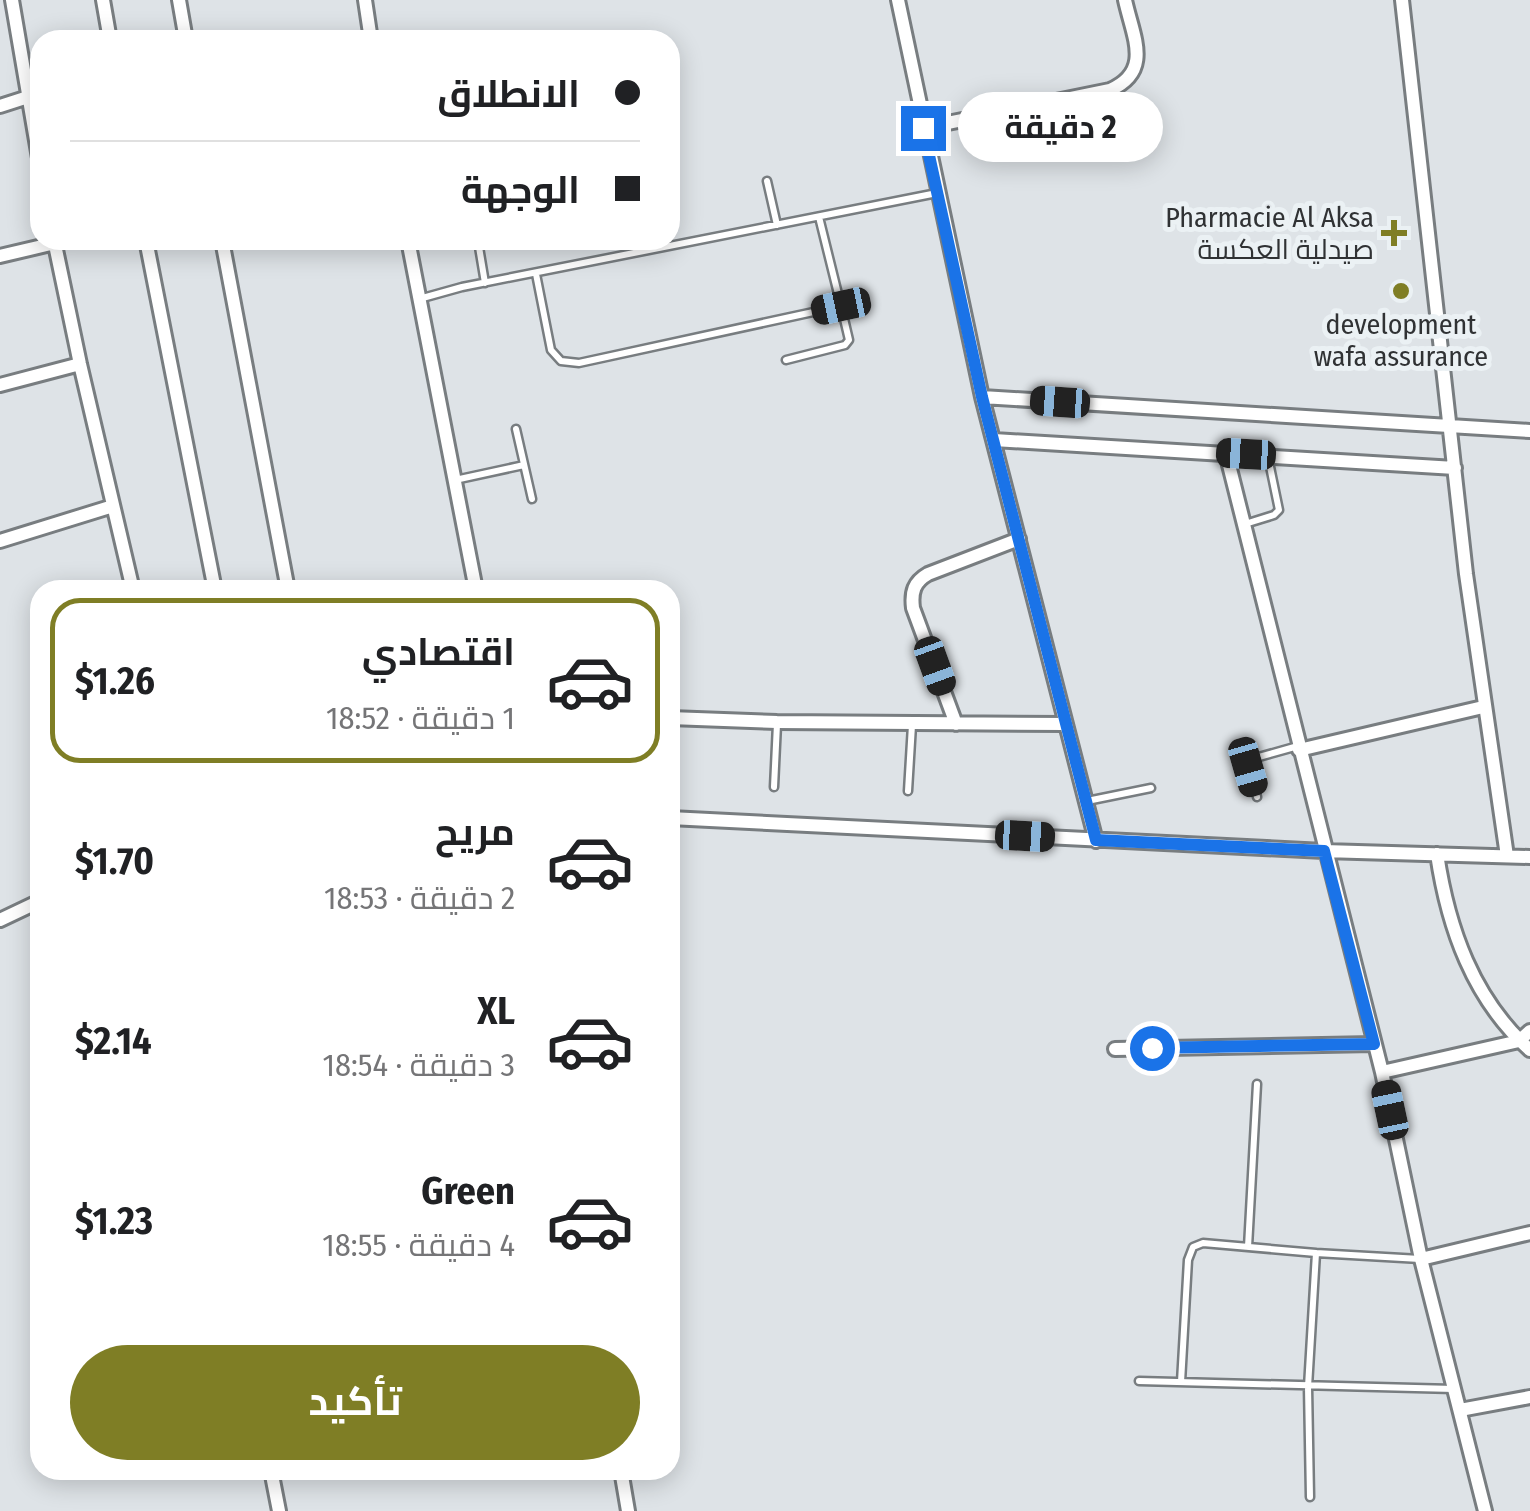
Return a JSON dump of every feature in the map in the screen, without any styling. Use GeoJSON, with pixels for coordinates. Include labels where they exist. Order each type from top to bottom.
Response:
{"type":"FeatureCollection","features":[{"type":"Feature","properties":{"kind":"street"},"geometry":{"type":"LineString","coordinates":[[12,0],[30,107]]}},
{"type":"Feature","properties":{"kind":"street"},"geometry":{"type":"LineString","coordinates":[[103,0],[108,30]]}},
{"type":"Feature","properties":{"kind":"street"},"geometry":{"type":"LineString","coordinates":[[178,0],[184,30]]}},
{"type":"Feature","properties":{"kind":"street"},"geometry":{"type":"LineString","coordinates":[[365,0],[370,30]]}},
{"type":"Feature","properties":{"kind":"street"},"geometry":{"type":"LineString","coordinates":[[898,0],[982,397],[1096,840]]}},
{"type":"Feature","properties":{"kind":"street"},"geometry":{"type":"LineString","coordinates":[[1402,0],[1483,707],[1507,856]]}},
{"type":"Feature","properties":{"kind":"street"},"geometry":{"type":"LineString","coordinates":[[923,128],[1110,90],[1127,82],[1137,63],[1128,1]]}},
{"type":"Feature","properties":{"kind":"street"},"geometry":{"type":"LineString","coordinates":[[0,106],[28,96]]}},
{"type":"Feature","properties":{"kind":"street"},"geometry":{"type":"LineString","coordinates":[[0,256],[30,248]]}},
{"type":"Feature","properties":{"kind":"street"},"geometry":{"type":"LineString","coordinates":[[57,250],[131,580]]}},
{"type":"Feature","properties":{"kind":"street"},"geometry":{"type":"LineString","coordinates":[[148,250],[214,580]]}},
{"type":"Feature","properties":{"kind":"street"},"geometry":{"type":"LineString","coordinates":[[224,250],[284,580]]}},
{"type":"Feature","properties":{"kind":"street"},"geometry":{"type":"LineString","coordinates":[[410,250],[474,580]]}},
{"type":"Feature","properties":{"kind":"street"},"geometry":{"type":"LineString","coordinates":[[0,385],[80,364]]}},
{"type":"Feature","properties":{"kind":"street"},"geometry":{"type":"LineString","coordinates":[[982,397],[1530,431]]}},
{"type":"Feature","properties":{"kind":"street"},"geometry":{"type":"LineString","coordinates":[[994,440],[1454,468]]}},
{"type":"Feature","properties":{"kind":"street"},"geometry":{"type":"LineString","coordinates":[[1226,453],[1382,1072],[1422,1259],[1485,1511]]}},
{"type":"Feature","properties":{"kind":"street"},"geometry":{"type":"LineString","coordinates":[[0,542],[113,506]]}},
{"type":"Feature","properties":{"kind":"street"},"geometry":{"type":"LineString","coordinates":[[956,724],[913,608],[912,592],[920,578],[928,574],[1019,539]]}},
{"type":"Feature","properties":{"kind":"street"},"geometry":{"type":"LineString","coordinates":[[1299,748],[1483,707]]}},
{"type":"Feature","properties":{"kind":"street"},"geometry":{"type":"LineString","coordinates":[[680,718],[1065,724]]}},
{"type":"Feature","properties":{"kind":"street"},"geometry":{"type":"LineString","coordinates":[[680,819],[1324,851],[1530,857]]}},
{"type":"Feature","properties":{"kind":"street"},"geometry":{"type":"LineString","coordinates":[[1382,1072],[1526,1040],[1478,984],[1462,954],[1442,889],[1437,854]]}},
{"type":"Feature","properties":{"kind":"street"},"geometry":{"type":"LineString","coordinates":[[0,920],[30,906]]}},
{"type":"Feature","properties":{"kind":"street"},"geometry":{"type":"LineString","coordinates":[[1115,1049],[1374,1044]]}},
{"type":"Feature","properties":{"kind":"street"},"geometry":{"type":"LineString","coordinates":[[1422,1259],[1530,1233]]}},
{"type":"Feature","properties":{"kind":"street"},"geometry":{"type":"LineString","coordinates":[[1460,1410],[1530,1396]]}},
{"type":"Feature","properties":{"kind":"street"},"geometry":{"type":"LineString","coordinates":[[273,1480],[279,1511]]}},
{"type":"Feature","properties":{"kind":"street"},"geometry":{"type":"LineString","coordinates":[[623,1480],[628,1511]]}},
{"type":"Feature","properties":{"kind":"lane"},"geometry":{"type":"LineString","coordinates":[[767,181],[777,225]]}},
{"type":"Feature","properties":{"kind":"lane"},"geometry":{"type":"LineString","coordinates":[[680,245],[937,193]]}},
{"type":"Feature","properties":{"kind":"lane"},"geometry":{"type":"LineString","coordinates":[[786,360],[845,346],[850,340],[819,217]]}},
{"type":"Feature","properties":{"kind":"lane"},"geometry":{"type":"LineString","coordinates":[[479,250],[485,283]]}},
{"type":"Feature","properties":{"kind":"lane"},"geometry":{"type":"LineString","coordinates":[[419,299],[654,250]]}},
{"type":"Feature","properties":{"kind":"lane"},"geometry":{"type":"LineString","coordinates":[[536,274],[551,350],[568,364],[841,306]]}},
{"type":"Feature","properties":{"kind":"lane"},"geometry":{"type":"LineString","coordinates":[[516,429],[532,500]]}},
{"type":"Feature","properties":{"kind":"lane"},"geometry":{"type":"LineString","coordinates":[[1243,524],[1279,510],[1268,456]]}},
{"type":"Feature","properties":{"kind":"lane"},"geometry":{"type":"LineString","coordinates":[[454,481],[524,465]]}},
{"type":"Feature","properties":{"kind":"lane"},"geometry":{"type":"LineString","coordinates":[[774,787],[777,722]]}},
{"type":"Feature","properties":{"kind":"lane"},"geometry":{"type":"LineString","coordinates":[[908,792],[912,724]]}},
{"type":"Feature","properties":{"kind":"lane"},"geometry":{"type":"LineString","coordinates":[[1256,797],[1248,760],[1299,748]]}},
{"type":"Feature","properties":{"kind":"lane"},"geometry":{"type":"LineString","coordinates":[[1086,801],[1152,788]]}},
{"type":"Feature","properties":{"kind":"lane"},"geometry":{"type":"LineString","coordinates":[[1248,1247],[1257,1084]]}},
{"type":"Feature","properties":{"kind":"lane"},"geometry":{"type":"LineString","coordinates":[[1181,1382],[1192,1247],[1203,1243],[1422,1259]]}},
{"type":"Feature","properties":{"kind":"lane"},"geometry":{"type":"LineString","coordinates":[[1310,1498],[1308,1387],[1316,1253]]}},
{"type":"Feature","properties":{"kind":"lane"},"geometry":{"type":"LineString","coordinates":[[1138,1380],[1455,1389]]}},
{"type":"Feature","properties":{"kind":"place","name":"Pharmacie Al Aksa صيدلية العكسة"},"geometry":{"type":"Point","coordinates":[1394,233]}},
{"type":"Feature","properties":{"kind":"place","name":"development wafa assurance"},"geometry":{"type":"Point","coordinates":[1401,291]}},
{"type":"Feature","properties":{"kind":"route"},"geometry":{"type":"LineString","coordinates":[[923,128],[982,397],[1096,840],[1324,851],[1374,1044],[1152,1048]]}}]}
